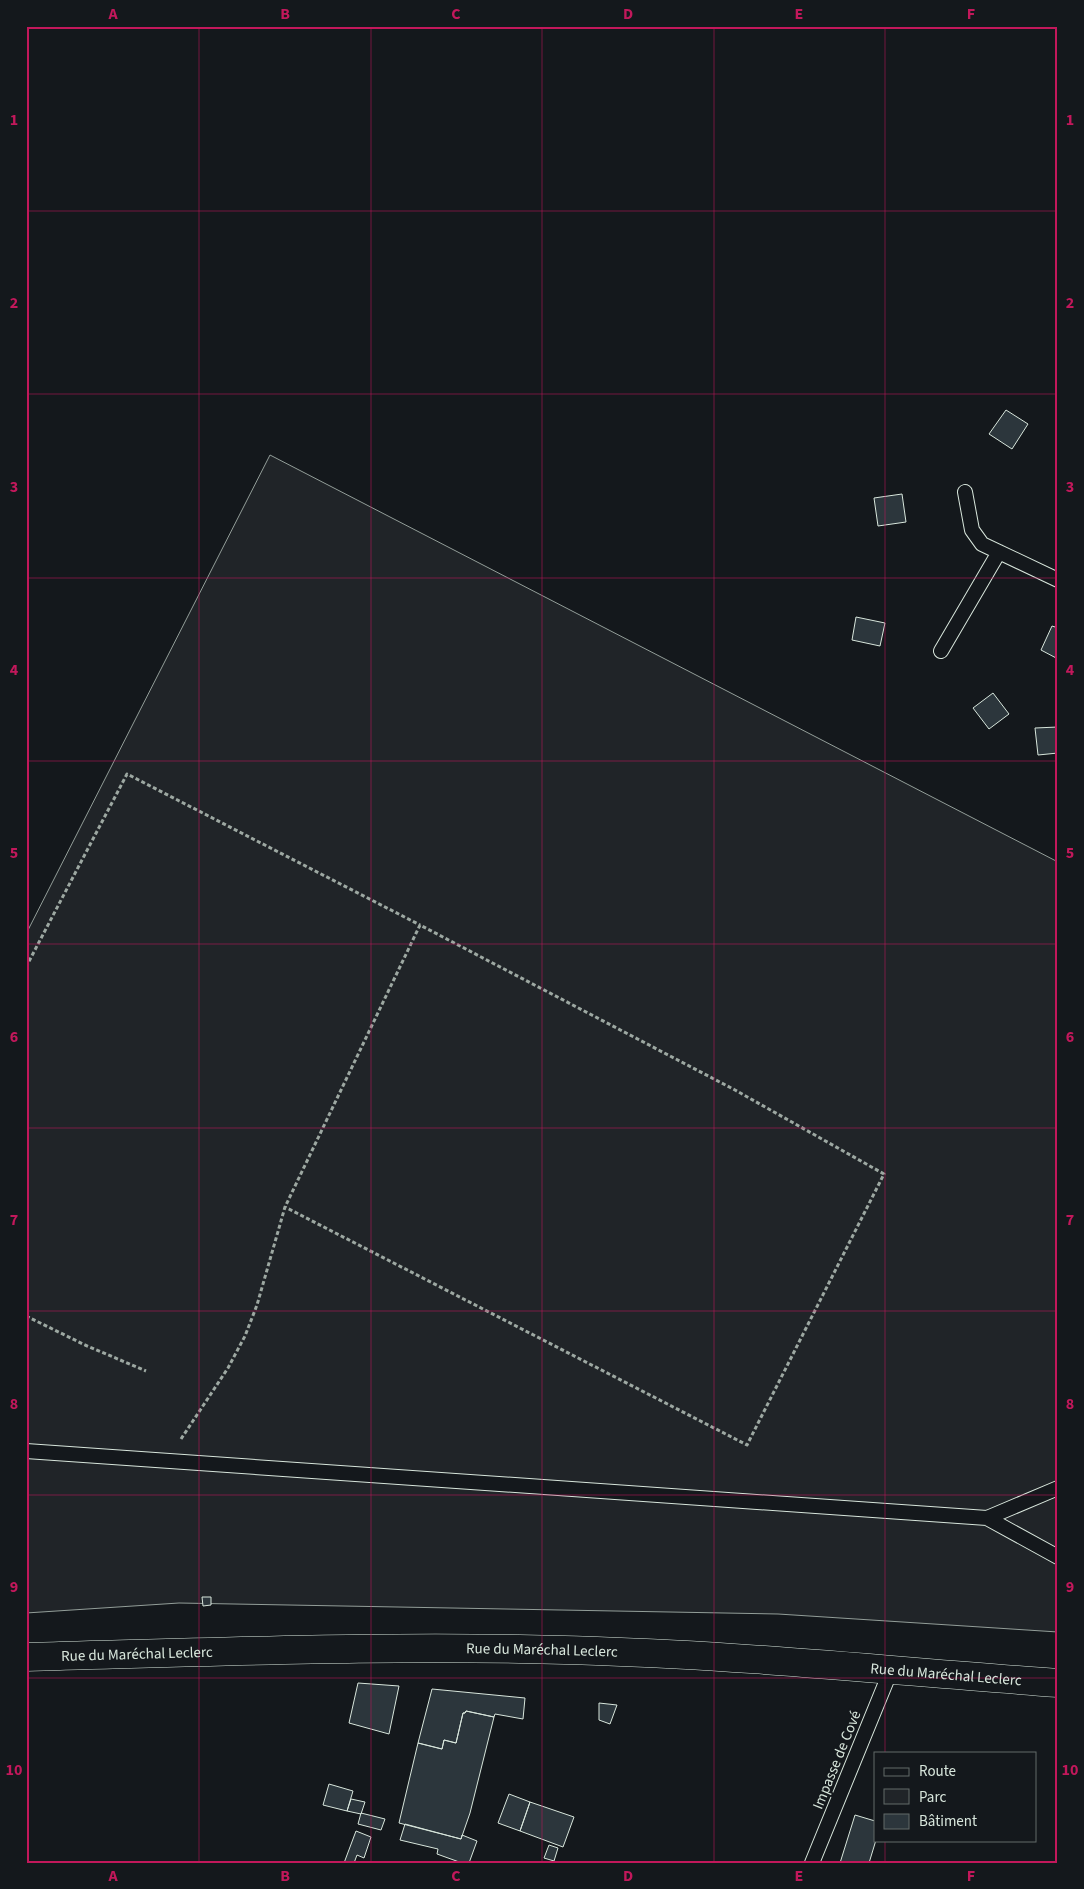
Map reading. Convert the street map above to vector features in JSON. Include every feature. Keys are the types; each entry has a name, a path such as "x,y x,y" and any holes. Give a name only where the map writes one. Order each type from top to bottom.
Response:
{"main road":[{"name":"Rue du Maréchal Leclerc","path":"26,1656 390,1649 596,1651 761,1659 1058,1683"}],"lane":[{"path":"965,492 972,530 982,544 1058,580"},
{"path":"941,651 999,552"},
{"path":"26,1451 987,1518 1058,1556"},
{"path":"987,1518 1058,1488"},
{"name":"Impasse de Cové","path":"812,1863 891,1670"}],"path":[{"path":"26,968 127,774 735,1090 884,1174 747,1445 285,1207"},
{"path":"167,1461 228,1368 245,1336 257,1305 285,1207 420,925"},
{"path":"26,1316 85,1345 146,1371"}],"green space":[{"path":"270,455 1058,862 1058,1632 778,1614 179,1603 26,1613 26,934"}],"building":[{"path":"1006,410 1028,424 1012,449 989,434"},
{"path":"902,494 906,522 878,526 874,498"},
{"path":"856,617 885,623 880,646 852,640"},
{"path":"1052,626 1058,628 1058,659 1041,650"},
{"path":"993,693 1009,714 989,729 973,708"},
{"path":"1058,727 1058,753 1038,755 1035,728"},
{"path":"202,1597 211,1597 211,1605 203,1606"},
{"path":"358,1683 399,1686 389,1734 349,1723"},
{"path":"432,1689 525,1698 523,1719 495,1714 494,1717 466,1711 463,1713 456,1743 444,1740 442,1749 418,1743"},
{"path":"599,1703 617,1705 610,1724 599,1720"},
{"path":"466,1711 494,1717 470,1813 461,1839 399,1823 418,1743 442,1749 444,1740 456,1743 463,1713"},
{"path":"329,1784 353,1791 347,1811 323,1805"},
{"path":"509,1794 530,1802 520,1831 498,1823"},
{"path":"351,1799 365,1802 361,1814 347,1811"},
{"path":"530,1802 574,1817 563,1847 520,1831"},
{"path":"361,1813 385,1819 381,1830 358,1824"},
{"path":"855,1815 874,1821 875,1842 869,1863 840,1863"},
{"path":"405,1824 461,1839 462,1835 477,1841 469,1863 462,1863 437,1854 438,1849 400,1840"},
{"path":"356,1831 371,1837 364,1858 357,1855 354,1863 344,1863"},
{"path":"549,1845 558,1848 554,1861 544,1858"}]}
